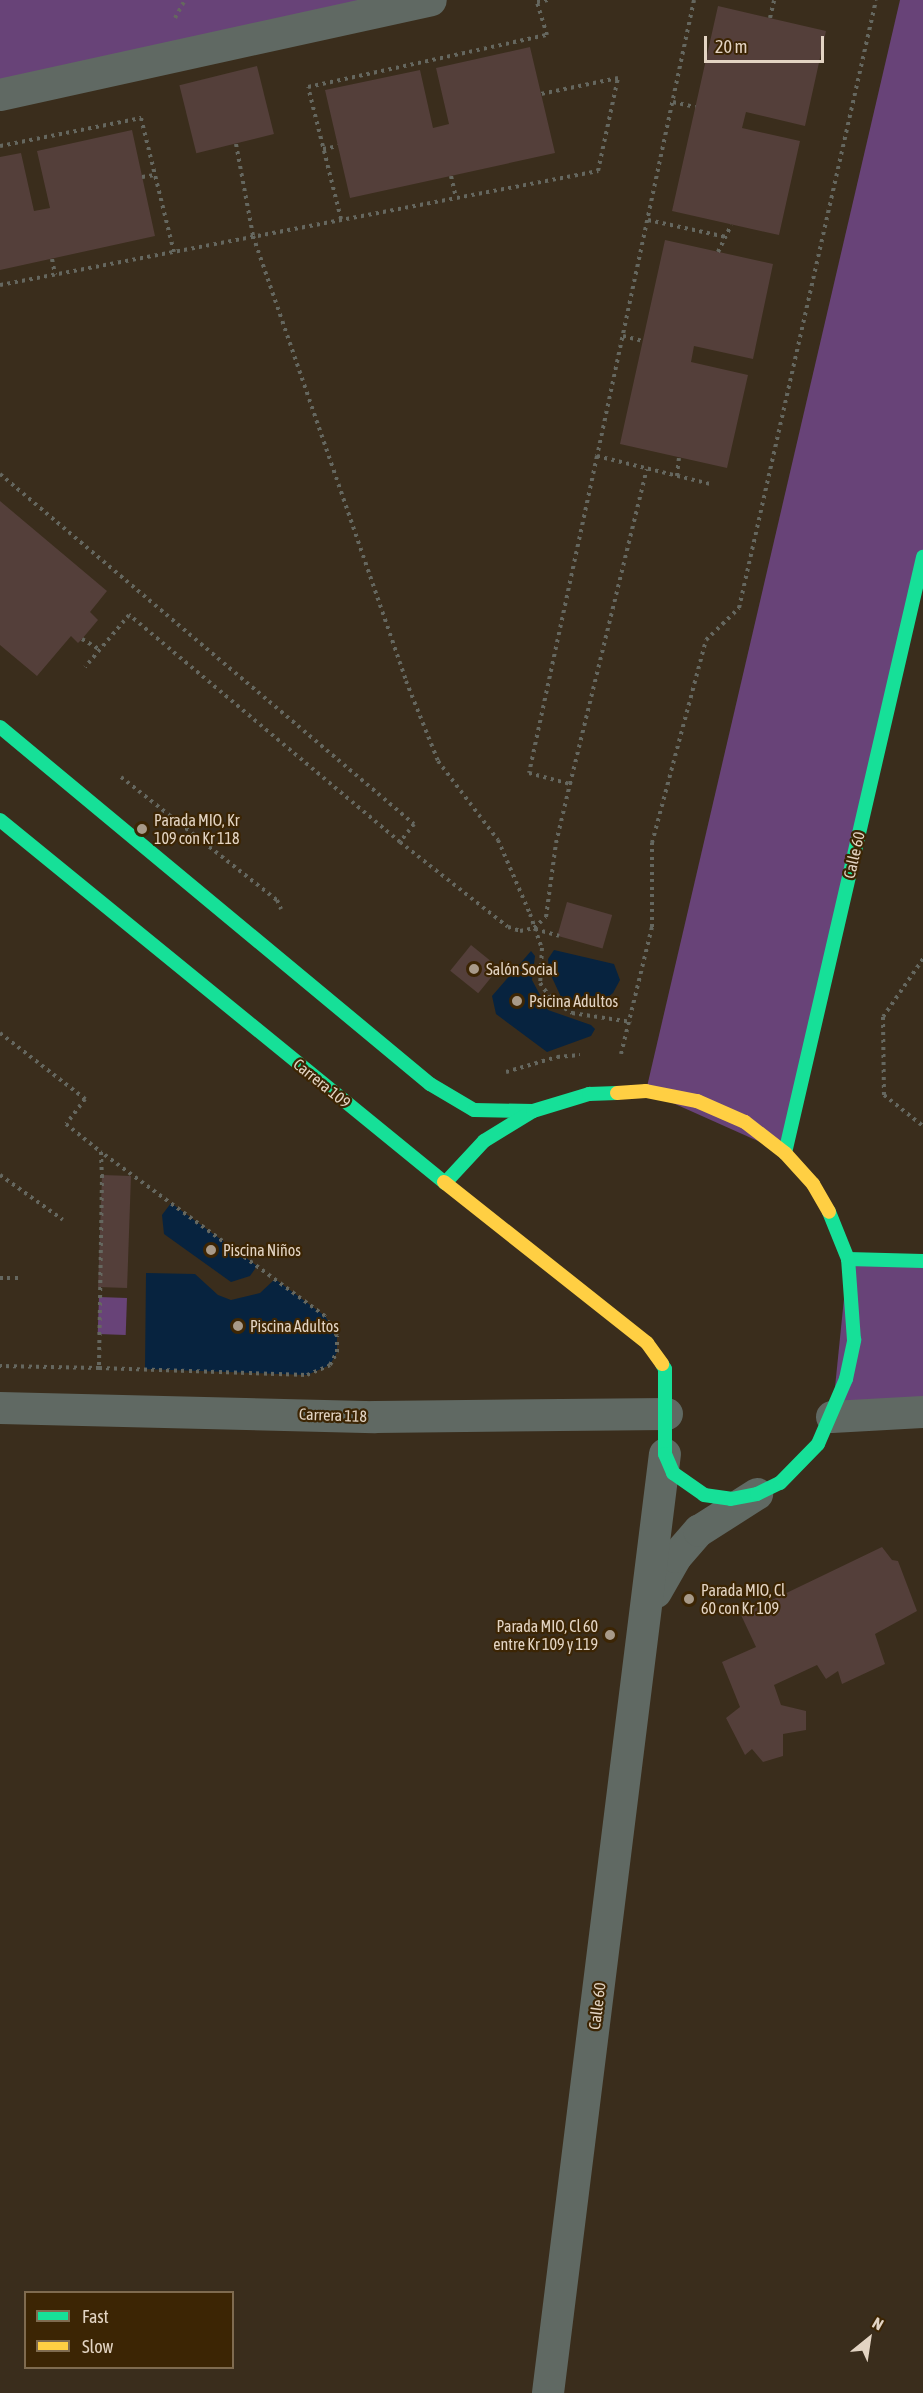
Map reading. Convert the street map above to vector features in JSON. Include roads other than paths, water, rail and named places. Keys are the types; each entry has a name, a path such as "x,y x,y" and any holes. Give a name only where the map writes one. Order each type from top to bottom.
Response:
{"street":[{"path":"0,95 431,0"},
{"name":"Calle 60","path":"785,1153 923,557"},
{"path":"0,727 430,1084 474,1110 533,1111"},
{"name":"Carrera 109","path":"0,820 445,1184 647,1342 665,1369 667,1414 665,1454"},
{"path":"445,1184 484,1141 533,1111 589,1094 646,1090 697,1101 745,1122 785,1153 824,1203 848,1260 854,1340 846,1379 832,1417 818,1444 780,1483 699,1531 676,1557 658,1586 646,1618"},
{"path":"848,1260 923,1261"},
{"name":"Carrera 118","path":"0,1408 375,1417 667,1414"},
{"path":"832,1417 923,1412"},
{"path":"665,1454 673,1473 704,1495 731,1499 758,1494"},
{"path":"646,1618 665,1454"},
{"name":"Calle 60","path":"548,2393 646,1618"}],"water":[{"path":"554,950 614,964 620,980 613,993 602,1002 588,1005 561,997 549,971 548,959"},
{"name":"Psicina Adultos","path":"531,951 535,956 532,980 548,1010 591,1025 595,1029 591,1036 547,1052 496,1014 492,996"},
{"name":"Piscina Niños","path":"171,1203 257,1266 250,1276 231,1282 164,1234 162,1215"},
{"name":"Piscina Adultos","path":"146,1273 195,1274 218,1295 231,1300 260,1293 275,1279 325,1316 337,1336 337,1352 330,1365 307,1375 145,1369"}],"place":[{"name":"Parada MIO, Kr 109 con Kr 118","path":"142,829"},
{"name":"Salón Social","path":"474,969"},
{"name":"Psicina Adultos","path":"517,1001"},
{"name":"Piscina Niños","path":"211,1250"},
{"name":"Piscina Adultos","path":"238,1326"},
{"name":"Parada MIO, Cl 60 con Kr 109","path":"689,1599"},
{"name":"Parada MIO, Cl 60 entre Kr 109 y 119","path":"610,1635"}]}
